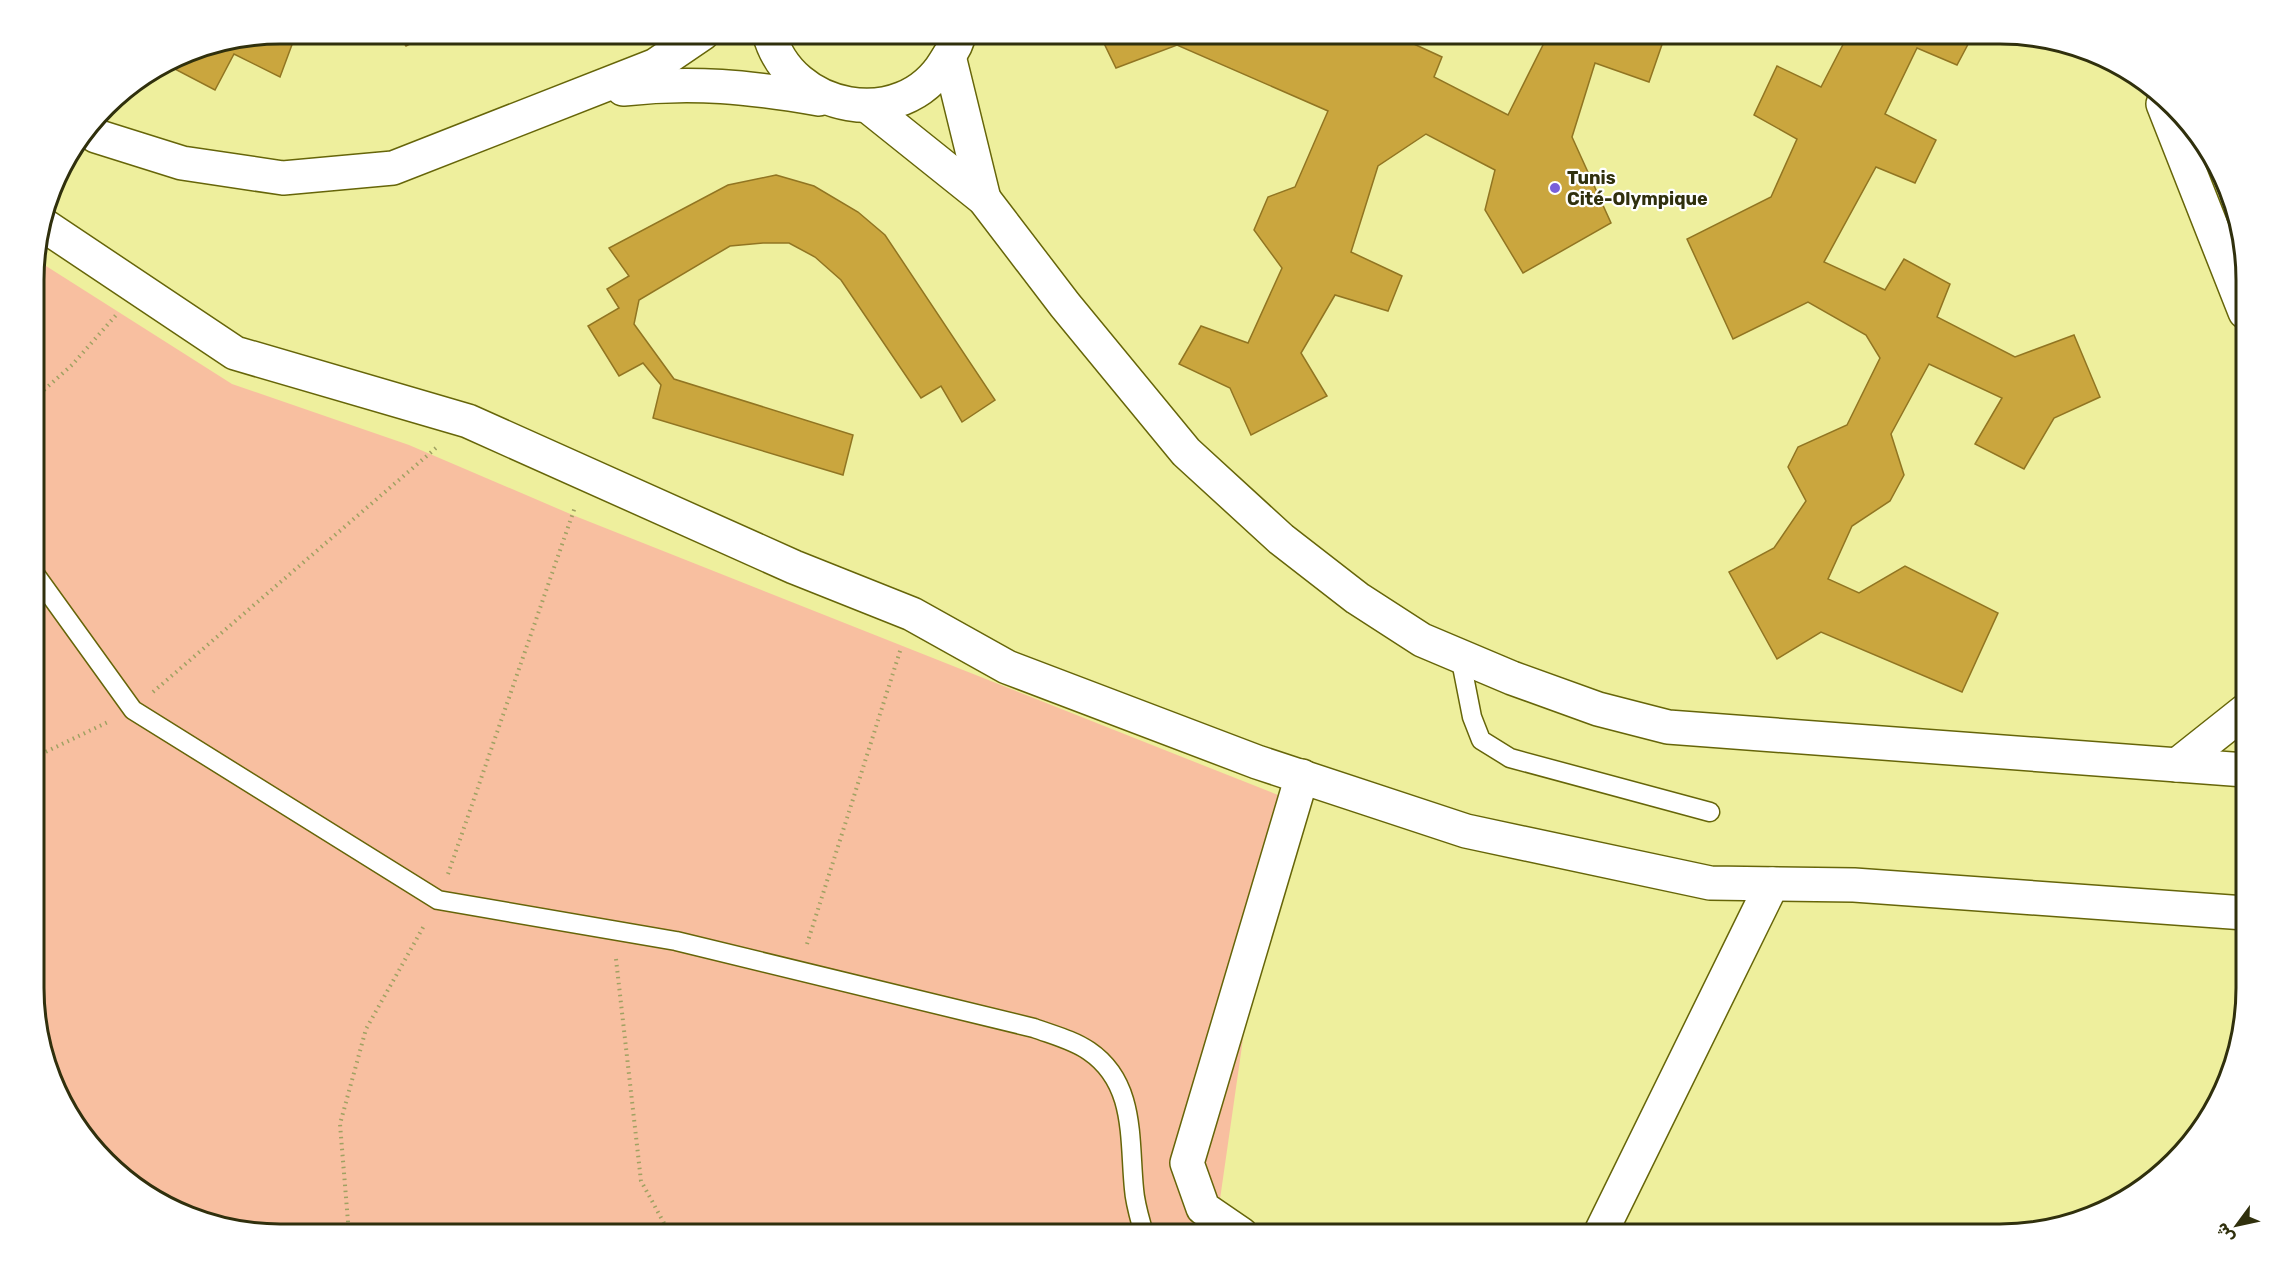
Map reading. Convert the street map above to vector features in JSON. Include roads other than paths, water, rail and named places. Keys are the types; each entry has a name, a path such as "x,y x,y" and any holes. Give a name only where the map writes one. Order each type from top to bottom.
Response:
{"street":[{"path":"93,134 182,163 284,178 393,168 656,65 687,44"},
{"path":"772,44 796,80 830,101"},
{"path":"588,93 666,84 708,84 747,86 869,106 906,97 938,74 954,44"},
{"path":"954,44 984,199"},
{"path":"869,106 984,199 1065,306 1186,452 1281,539 1357,598 1422,640 1460,657 1598,708 1668,727 2236,769"},
{"path":"2167,114 2236,287"},
{"path":"49,229 235,353 468,421 794,567 912,614 1007,667 1302,776 1466,831 1710,883 1854,885 2236,913"},
{"path":"2177,765 2236,719"},
{"path":"1226,1224 1203,1208 1187,1163 1302,776"},
{"path":"1605,1224 1772,884"}],"lane":[{"path":"44,587 132,710 438,900 676,941 1034,1028 1068,1040 1103,1061 1115,1075 1128,1108 1134,1192 1142,1224"},
{"path":"1460,657 1472,717 1481,740 1510,758 1710,812"}],"place":[{"name":"Tunis Cité-Olympique","path":"1555,188"}]}
